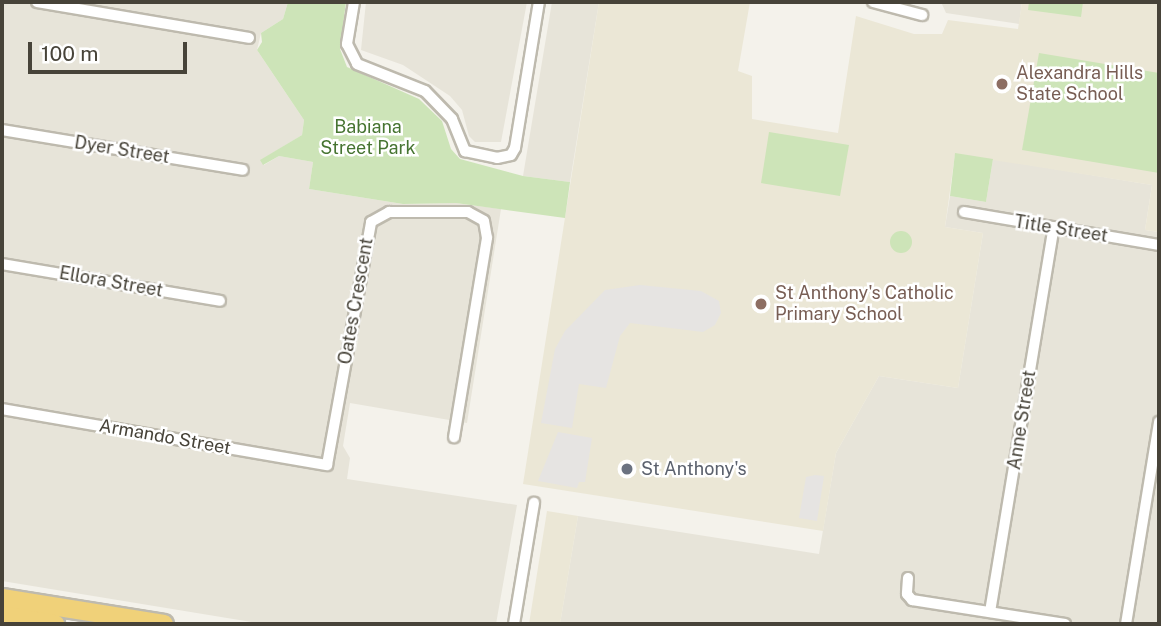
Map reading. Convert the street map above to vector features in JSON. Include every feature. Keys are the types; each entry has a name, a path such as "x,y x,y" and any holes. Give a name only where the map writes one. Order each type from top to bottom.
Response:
{"highway":[{"path":"2,597 163,624"},
{"path":"2,615 55,624"}],"street":[{"path":"37,2 249,38"},
{"path":"354,2 347,44 356,64 425,91 452,119 465,151 497,158 511,155 515,148 539,2"},
{"path":"873,2 922,15"},
{"name":"Dyer Street","path":"2,130 243,170"},
{"name":"Oates Crescent","path":"327,465 369,229 376,218 389,212 468,212 478,215 487,229 454,437"},
{"name":"Title Street","path":"964,212 1159,245"},
{"name":"Anne Street","path":"990,612 1054,227"},
{"name":"Ellora Street","path":"2,264 220,301"},
{"name":"Armando Street","path":"2,409 327,465"},
{"path":"1126,624 1159,422"},
{"path":"512,624 534,503"},
{"path":"908,578 907,594 912,600 1065,624"}],"shaded area":[{"path":"2,2 288,2 283,19 261,33 257,50 304,120 302,135 261,160 264,165 279,156 313,162 309,189 403,204 456,203 501,209 467,423 350,403 343,446 350,458 347,479 517,505 496,624 263,624 2,581"},
{"path":"366,2 527,2 501,142 475,142 469,136 462,110 450,96 403,65 361,50"},
{"path":"552,2 599,2 570,182 523,176"},
{"name":"St Anthony's Catholic Primary School","path":"599,2 750,2 738,71 752,76 752,119 838,133 856,16 914,34 942,34 948,20 1018,29 1022,2 1159,2 1159,232 1145,230 1152,185 955,154 945,227 983,233 958,388 879,376 836,453 823,531 523,484"},
{"path":"941,2 1022,2 1019,24 946,13"},
{"path":"993,159 1152,185 1145,230 1159,232 1159,624 560,624 578,516 819,554 836,453 879,376 958,388 983,233 945,227 950,196 986,202"},
{"path":"640,285 701,291 719,301 721,313 715,325 703,332 630,323 620,336 606,388 579,384 572,428 541,423 555,349 565,331 605,290"},
{"path":"558,432 592,438 585,482 579,482 577,488 538,481"},
{"path":"824,476 817,521 799,518 806,477"},
{"path":"547,511 578,516 560,624 529,624"}],"green space":[{"name":"Babiana Street Park","path":"288,2 346,2 340,49 347,67 419,99 442,121 451,149 460,159 523,176 570,182 565,218 456,203 403,204 309,189 313,162 279,156 263,165 260,160 302,135 304,120 257,50 262,42 261,33 283,19"},
{"path":"1029,2 1083,2 1081,17 1028,10"},
{"path":"1039,53 1159,73 1159,173 1022,150"},
{"path":"769,132 849,145 840,196 761,183"},
{"path":"955,153 993,159 986,202 950,196"},
{"path":"901,231 909,234 912,242 909,250 901,253 893,250 890,242 893,234"}],"place":[{"name":"Alexandra Hills State School","path":"1002,84"},
{"name":"St Anthony's Catholic Primary School","path":"761,304"},
{"name":"St Anthony's","path":"627,469"}]}
